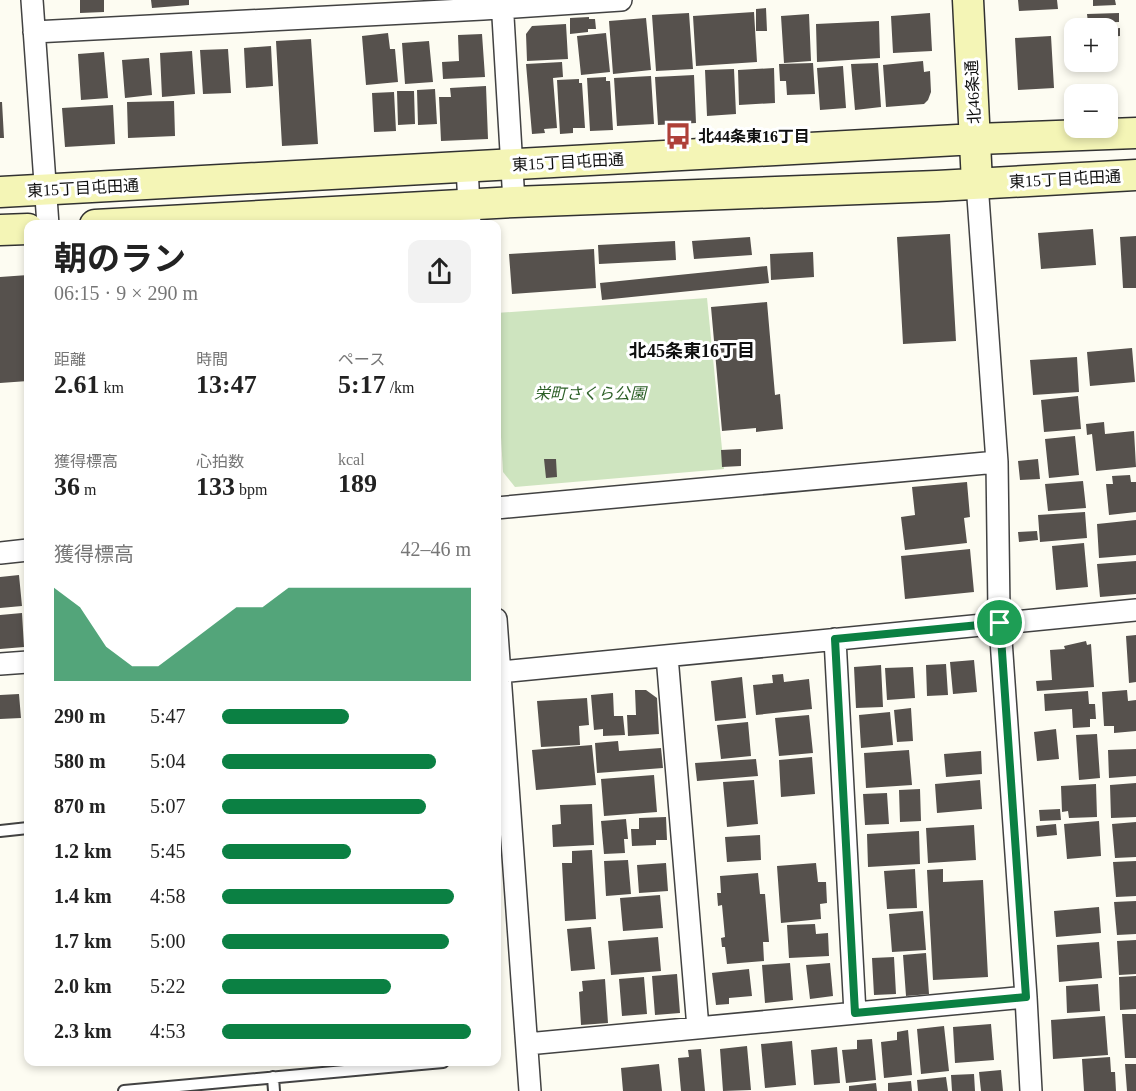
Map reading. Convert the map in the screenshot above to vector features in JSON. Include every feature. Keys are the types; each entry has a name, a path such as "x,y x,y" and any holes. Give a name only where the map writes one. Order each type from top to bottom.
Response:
{"street":[{"path":"32,0 48,220"},
{"path":"34,32 503,4 621,0"},
{"name":"北46条通","path":"968,0 977,183"},
{"path":"503,4 514,202"},
{"name":"東15丁目屯田通","path":"0,192 976,139 1136,133"},
{"path":"467,167 470,215"},
{"name":"東15丁目屯田通","path":"282,220 470,215 514,202 1136,175"},
{"path":"977,183 997,462 1000,623 1031,1091"},
{"path":"0,230 24,229"},
{"path":"501,508 997,462"},
{"path":"0,553 24,550"},
{"path":"530,1091 501,672 1136,610"},
{"path":"835,639 855,1013"},
{"path":"666,656 698,1028"},
{"path":"0,664 24,662"},
{"path":"527,1044 1026,997"}],"lane":[{"path":"0,831 24,828"},
{"path":"124,1091 398,1066"},
{"path":"273,1077 274,1091"}],"green space":[{"name":"栄町さくら公園","path":"707,298 724,469 515,487 503,472 501,313"}],"building":[{"path":"80,0 104,0 104,12 80,13"},
{"path":"151,0 189,0 189,5 152,8"},
{"path":"1018,0 1057,0 1058,9 1019,11"},
{"path":"1093,0 1115,0 1116,5 1093,6"},
{"path":"766,8 767,31 756,31 756,9"},
{"path":"754,12 757,62 696,66 693,16"},
{"path":"689,13 693,69 656,71 652,15"},
{"path":"930,13 932,51 893,53 891,16"},
{"path":"1119,13 1119,22 1118,18 1087,18 1087,14"},
{"path":"809,14 811,61 784,63 781,16"},
{"path":"589,17 589,19 595,19 596,29 570,34 570,18"},
{"path":"646,18 651,70 613,74 609,21"},
{"path":"879,21 880,58 817,62 816,24"},
{"path":"566,24 568,59 527,61 526,34 532,26"},
{"path":"388,33 390,49 395,49 398,82 366,85 362,36"},
{"path":"606,33 610,72 581,75 577,36"},
{"path":"482,34 485,77 443,79 442,62 459,61 458,35"},
{"path":"1051,36 1054,88 1018,90 1015,38"},
{"path":"311,39 318,144 282,146 276,41"},
{"path":"429,41 433,82 405,84 402,43"},
{"path":"271,46 273,86 246,88 244,48"},
{"path":"228,49 231,93 203,94 200,50"},
{"path":"192,51 195,94 162,97 160,53"},
{"path":"104,52 108,98 81,100 78,54"},
{"path":"149,58 152,95 125,98 122,60"},
{"path":"923,61 924,72 930,71 931,92 928,100 924,104 886,107 883,65"},
{"path":"562,62 563,77 553,78 557,128 544,129 545,133 532,134 526,64"},
{"path":"813,63 815,94 787,95 786,81 780,81 779,64"},
{"path":"878,63 881,107 855,110 851,64"},
{"path":"843,66 846,108 820,110 817,68"},
{"path":"774,68 775,103 739,105 738,70"},
{"path":"734,69 736,114 707,116 705,70"},
{"path":"694,75 696,123 658,125 655,77"},
{"path":"651,76 654,124 617,126 614,78"},
{"path":"606,77 606,81 610,81 613,130 590,131 587,78"},
{"path":"579,79 579,83 582,83 585,128 573,128 573,133 560,134 557,80"},
{"path":"486,86 488,139 441,141 439,97 451,97 450,88"},
{"path":"435,89 437,124 418,125 417,90"},
{"path":"397,91 414,91 415,124 398,125"},
{"path":"394,92 396,131 374,132 372,93"},
{"path":"174,101 175,136 128,138 127,102"},
{"path":"0,102 2,102 4,138 0,138"},
{"path":"113,105 115,144 65,147 62,108"},
{"path":"1093,229 1096,265 1041,269 1038,233"},
{"path":"950,234 956,341 903,344 897,237"},
{"path":"1136,236 1136,288 1123,288 1120,237"},
{"path":"750,237 752,255 694,259 692,241"},
{"path":"675,241 676,260 599,264 598,245"},
{"path":"594,249 596,288 512,294 509,254"},
{"path":"813,252 814,277 771,280 770,254"},
{"path":"767,266 769,283 602,300 600,283"},
{"path":"24,275 24,381 0,383 0,277"},
{"path":"767,302 775,395 780,394 783,429 756,432 756,428 722,431 711,307"},
{"path":"1132,348 1135,382 1090,386 1087,352"},
{"path":"1077,357 1079,392 1033,395 1030,360"},
{"path":"1078,396 1081,429 1044,432 1041,400"},
{"path":"1104,422 1105,434 1134,431 1136,467 1096,471 1092,434 1087,435 1086,424"},
{"path":"1075,436 1079,475 1049,478 1045,439"},
{"path":"741,449 741,466 722,467 721,450"},
{"path":"544,459 556,459 557,477 546,478"},
{"path":"1038,459 1040,479 1020,480 1018,461"},
{"path":"1130,475 1131,482 1136,482 1136,512 1109,515 1106,484 1113,484 1112,476"},
{"path":"1083,481 1086,508 1048,511 1045,484"},
{"path":"967,482 970,517 964,518 967,543 905,550 901,517 915,515 912,487"},
{"path":"1085,512 1087,538 1040,542 1038,515"},
{"path":"1136,520 1136,555 1099,558 1097,524"},
{"path":"1037,531 1038,540 1019,542 1018,532"},
{"path":"1084,543 1088,587 1056,590 1052,546"},
{"path":"970,549 974,592 905,599 901,556"},
{"path":"1136,561 1136,594 1100,597 1097,564"},
{"path":"19,575 22,606 0,608 0,577"},
{"path":"22,613 24,647 0,649 0,615"},
{"path":"1136,635 1136,682 1129,683 1126,636"},
{"path":"1086,641 1087,645 1091,644 1094,687 1037,691 1036,681 1052,680 1050,650 1065,649 1064,646"},
{"path":"974,660 977,692 953,694 950,662"},
{"path":"946,664 948,695 927,696 926,665"},
{"path":"881,665 883,707 856,708 854,667"},
{"path":"913,667 915,698 887,700 885,668"},
{"path":"783,674 784,682 809,679 812,709 756,715 753,685 773,683 772,675"},
{"path":"742,677 746,718 715,721 711,681"},
{"path":"635,690 646,690 657,698 659,734 628,736 627,715 636,715"},
{"path":"1127,690 1128,701 1136,700 1136,731 1114,733 1114,726 1104,726 1102,692"},
{"path":"1088,691 1089,704 1095,704 1096,719 1090,719 1090,727 1073,728 1072,709 1045,711 1044,694"},
{"path":"613,693 614,716 623,716 625,735 603,736 603,729 594,730 591,695"},
{"path":"19,694 21,718 0,719 0,695"},
{"path":"587,698 589,725 579,726 580,745 541,747 537,701"},
{"path":"911,708 913,741 897,742 894,710"},
{"path":"890,712 893,745 861,748 859,715"},
{"path":"809,715 813,753 779,756 775,718"},
{"path":"748,722 751,756 721,759 717,725"},
{"path":"1056,729 1059,759 1037,761 1034,732"},
{"path":"1097,734 1100,778 1079,780 1076,735"},
{"path":"618,741 619,751 661,748 663,768 597,773 595,743"},
{"path":"592,745 596,785 536,790 532,750"},
{"path":"1136,749 1136,776 1109,778 1108,750"},
{"path":"909,750 912,785 866,788 864,753"},
{"path":"981,751 982,774 946,777 944,754"},
{"path":"812,757 815,794 781,797 779,760"},
{"path":"756,759 758,776 697,781 695,763"},
{"path":"654,775 657,812 604,816 601,779"},
{"path":"754,780 758,824 727,827 723,782"},
{"path":"980,780 982,809 937,813 935,784"},
{"path":"1136,783 1136,817 1111,818 1110,785"},
{"path":"1096,784 1097,817 1069,818 1068,811 1062,812 1061,786"},
{"path":"920,789 921,821 900,822 899,790"},
{"path":"887,793 889,824 865,825 863,794"},
{"path":"592,804 594,845 553,847 552,825 561,824 560,805"},
{"path":"1060,809 1061,820 1040,821 1039,810"},
{"path":"666,817 667,840 656,840 656,845 632,846 631,829 639,829 639,818"},
{"path":"626,819 628,839 624,839 625,853 604,854 601,821"},
{"path":"1099,821 1101,856 1067,859 1064,824"},
{"path":"1136,822 1136,857 1115,858 1112,824"},
{"path":"1056,824 1057,835 1037,837 1036,826"},
{"path":"974,825 976,860 928,863 926,828"},
{"path":"919,831 920,864 868,867 867,834"},
{"path":"760,835 761,860 727,862 725,837"},
{"path":"592,850 596,919 565,921 562,863 572,863 572,851"},
{"path":"628,860 631,894 606,896 604,861"},
{"path":"1136,861 1136,896 1116,897 1113,862"},
{"path":"666,863 668,891 639,893 637,865"},
{"path":"816,863 818,882 826,882 827,903 820,904 821,919 781,923 777,866"},
{"path":"915,869 917,908 887,909 884,871"},
{"path":"943,869 943,882 983,880 988,977 933,980 927,870"},
{"path":"758,873 760,894 765,894 769,942 763,942 764,961 727,964 725,947 722,947 721,938 725,937 722,905 718,906 717,893 721,893 720,876"},
{"path":"660,895 663,928 623,931 620,898"},
{"path":"1136,901 1136,934 1117,935 1114,902"},
{"path":"1099,907 1101,933 1056,937 1054,911"},
{"path":"923,911 926,950 892,952 889,914"},
{"path":"815,924 816,934 828,933 829,956 789,958 787,925"},
{"path":"591,927 595,969 571,971 567,929"},
{"path":"658,937 661,971 611,975 608,941"},
{"path":"1136,940 1136,974 1119,975 1117,941"},
{"path":"1099,942 1102,978 1059,982 1057,945"},
{"path":"926,953 929,994 906,996 903,955"},
{"path":"894,957 896,994 874,995 872,958"},
{"path":"790,963 793,1000 765,1003 762,965"},
{"path":"830,963 833,996 810,999 806,965"},
{"path":"749,969 752,996 729,998 729,1004 716,1005 712,973"},
{"path":"677,974 680,1013 655,1015 652,976"},
{"path":"1136,976 1136,1009 1120,1010 1119,977"},
{"path":"644,977 647,1014 622,1016 619,979"},
{"path":"605,979 608,1023 581,1025 579,992 583,991 582,981"},
{"path":"1098,984 1100,1011 1067,1013 1066,986"},
{"path":"1122,1014 1136,1014 1136,1058 1125,1058"},
{"path":"1105,1016 1108,1055 1053,1059 1051,1020"},
{"path":"991,1024 994,1060 955,1063 953,1027"},
{"path":"944,1026 949,1071 921,1074 917,1029"},
{"path":"908,1030 912,1075 884,1078 881,1042 897,1040 897,1032"},
{"path":"872,1039 876,1080 846,1083 842,1050 857,1049 857,1040"},
{"path":"792,1041 796,1085 765,1088 761,1044"},
{"path":"747,1046 751,1090 723,1091 720,1049"},
{"path":"837,1047 840,1083 814,1085 811,1050"},
{"path":"701,1049 705,1091 681,1091 678,1058 689,1057 688,1050"},
{"path":"1110,1057 1111,1072 1115,1072 1116,1091 1084,1091 1082,1059"},
{"path":"659,1064 662,1091 623,1091 621,1068"},
{"path":"1125,1064 1136,1064 1136,1091 1127,1091"},
{"path":"1001,1070 1003,1091 981,1091 979,1072"},
{"path":"974,1074 975,1091 952,1091 951,1075"},
{"path":"946,1077 948,1091 918,1091 917,1080"},
{"path":"911,1081 912,1091 888,1091 888,1083"},
{"path":"876,1083 877,1091 849,1091 849,1086"}],"place":[{"name":"北44条東16丁目","path":"678,136"}],"district":[{"name":"北45条東16丁目","path":"692,351"}],"route":[{"path":"1000,623 1026,997 855,1013 835,639 1000,623"}]}
